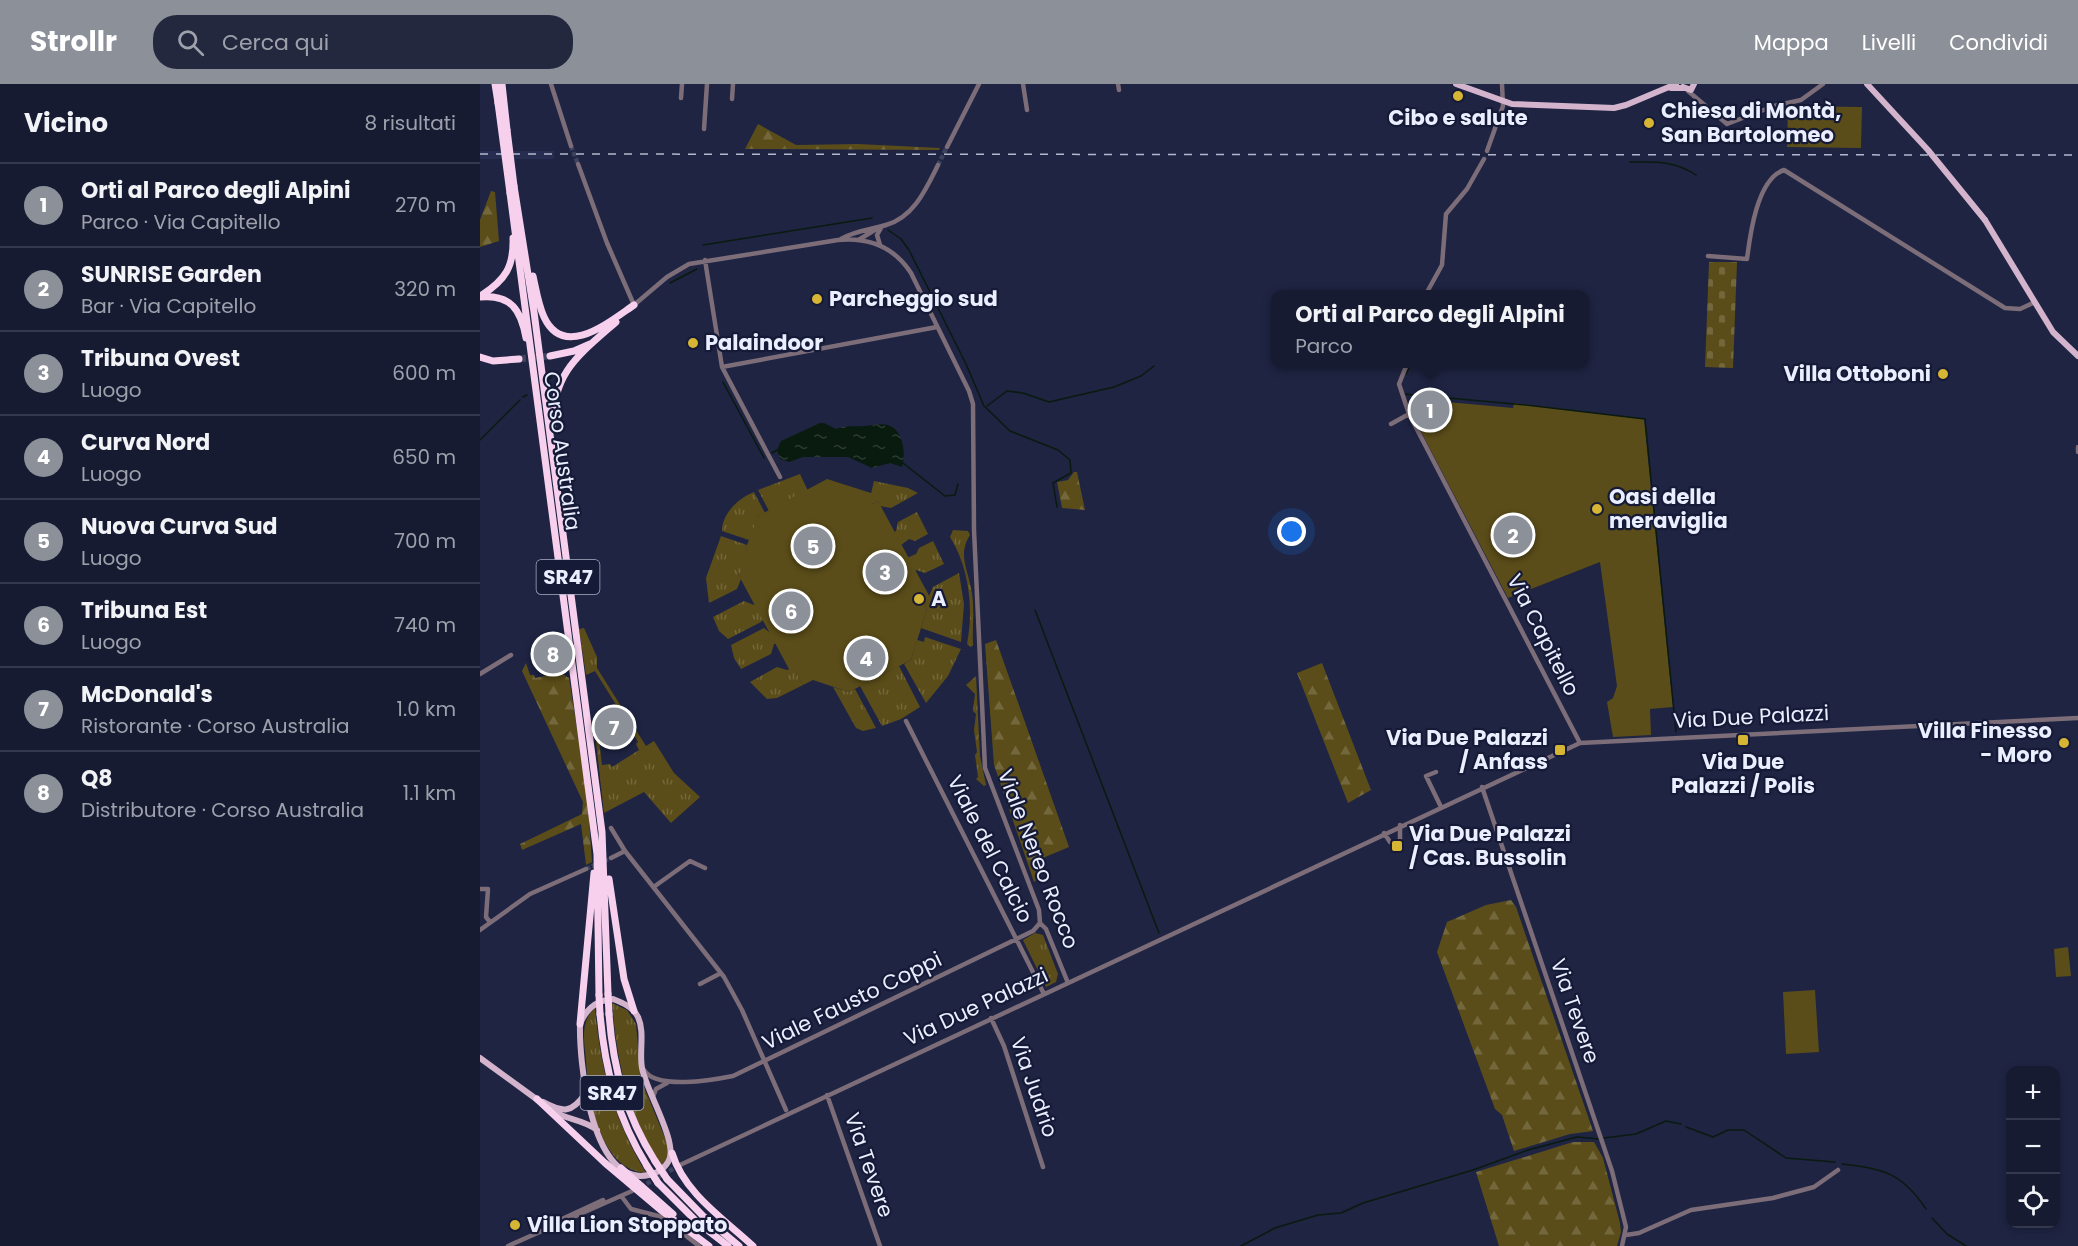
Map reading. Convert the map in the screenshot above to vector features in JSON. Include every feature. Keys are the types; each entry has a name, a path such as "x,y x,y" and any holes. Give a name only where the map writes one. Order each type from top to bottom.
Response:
{"highway":[{"name":"Corso Australia","path":"495,84 595,831 598,867 599,994 603,1054 612,1092 623,1122 646,1166 658,1183 697,1222 728,1246"},
{"name":"Corso Australia","path":"504,84 514,186 534,312 607,857 609,1014 615,1065 624,1099 655,1161 667,1179 692,1206 739,1246"},
{"path":"510,193 513,247 511,266 503,279 480,297 506,299 518,309 524,325 539,411"},
{"path":"521,233 542,311 554,332 565,337 581,337 634,305"},
{"path":"552,455 553,405 556,388 567,371 594,341 634,305"},
{"path":"550,356 574,351 594,341"},
{"path":"480,357 493,361 519,359"},
{"name":"SR47","path":"580,1024 594,879 595,831"},
{"name":"SR47","path":"607,857 624,979 634,1011"},
{"path":"537,1099 605,1163 662,1211 691,1231"},
{"path":"672,1153 688,1185 753,1246"},
{"path":"621,1168 709,1246"}],"main road":[{"path":"1456,84 1503,102 1614,108 1676,84"},
{"path":"1868,84 1935,158 1985,220 2053,332 2076,354"},
{"path":"1662,89 1690,86"},
{"path":"580,1024 588,1010 603,1000 624,1003 634,1011"},
{"name":"SR47","path":"634,1011 640,1024 642,1066 652,1101 669,1136 672,1153"},
{"name":"SR47","path":"580,1024 585,1094 598,1131 621,1168"},
{"path":"480,1058 558,1115 580,1120 598,1131"},
{"path":"537,1099 561,1111 567,1111 572,1109 585,1094"},
{"path":"621,1168 637,1176 646,1175 665,1166 672,1153"}],"street":[{"path":"551,84 571,146"},
{"path":"681,98 682,84"},
{"path":"704,129 707,84"},
{"path":"732,99 733,84"},
{"path":"947,147 979,84"},
{"path":"1023,84 1026,110"},
{"path":"1118,84 1119,90"},
{"path":"1488,151 1499,122 1503,102 1502,84"},
{"path":"1690,86 1698,99 1727,124 1774,106 1801,100 1823,84"},
{"path":"1428,290 1442,265 1446,213 1467,189 1484,159"},
{"path":"578,165 607,243 634,305"},
{"path":"864,229 860,233 860,239 898,219 915,205 938,165"},
{"path":"1708,256 1747,259 1753,221 1764,191 1782,170 2005,308 2020,309 2036,302"},
{"path":"838,240 864,229 883,226"},
{"path":"880,244 877,235 883,226"},
{"name":"Viale Nereo Rocco","path":"634,305 678,270 705,260 838,240 860,239 880,244 905,264 973,404 974,530 985,768 1039,910 1040,923 1046,929 1068,983"},
{"path":"705,260 722,367 780,477"},
{"path":"722,367 937,327"},
{"path":"2076,354 2078,345"},
{"name":"Via Capitello","path":"1405,368 1399,384 1409,414 1580,743"},
{"path":"1391,424 1409,414"},
{"path":"480,674 511,655"},
{"name":"Via Due Palazzi","path":"680,1165 1580,743 2078,717"},
{"name":"Viale del Calcio","path":"906,720 1044,994"},
{"path":"1436,772 1426,777 1440,807"},
{"name":"Via Tevere","path":"1482,787 1612,1171 1626,1235"},
{"name":"Via Due Palazzi","path":"1384,833 1390,842 1397,843 1400,839 1401,825"},
{"path":"610,828 625,851 655,886 721,973 766,1061 786,1110"},
{"path":"607,857 625,851"},
{"path":"655,886 690,861 705,868"},
{"path":"480,930 530,894 586,869"},
{"path":"480,889 488,890 486,917 490,922"},
{"name":"Viale Fausto Coppi","path":"669,1082 722,1078 766,1061 1033,931 1040,923"},
{"path":"700,984 721,973"},
{"name":"Via Judrio","path":"991,1018 1004,1046 1043,1167"},
{"path":"642,1066 650,1077 669,1082"},
{"path":"652,1101 656,1089 669,1082"},
{"name":"Via Tevere","path":"827,1095 880,1246"},
{"path":"1622,1246 1626,1235 1639,1233 1691,1210 1773,1198 1814,1187 1839,1170"},
{"path":"508,1246 632,1191"},
{"path":"622,1197 631,1209 662,1217 699,1246"},
{"path":"561,1223 562,1219 603,1200"}],"shaded area":[{"path":"480,151 554,151 554,159 480,159"}],"green space":[{"path":"1788,106 1862,107 1861,148 1787,147"},
{"path":"758,124 796,145 858,144 940,148 939,150 745,149"},
{"path":"491,191 495,192 499,241 480,247 480,220"},
{"path":"1709,262 1737,262 1733,368 1705,367"},
{"path":"1410,400 1447,402 1445,418 1436,427 1425,427"},
{"path":"1447,402 1513,408 1514,403 1644,419 1673,707 1650,709 1651,735 1613,737 1607,702 1613,698 1617,686 1600,562 1508,598 1417,424 1422,422 1425,427 1445,418"},
{"path":"1074,472 1077,472 1085,510 1062,508 1057,482 1068,480"},
{"path":"800,474 808,491 769,511 758,490"},
{"path":"827,479 871,493 872,504 878,501 932,601 925,605 927,609 911,660 849,692 813,680 803,685 794,669 790,671 738,574 743,571 747,545 758,516"},
{"path":"874,481 908,488 918,493 891,508 880,506 878,501 872,504 870,498"},
{"path":"754,492 765,513 758,516 749,540 722,531 725,518 732,507"},
{"path":"917,512 928,534 915,541 909,539 896,549 889,535 896,531 898,522"},
{"path":"953,530 968,531 970,535 966,542 964,555 973,602 973,645 971,647 967,644 970,603 966,575 950,537"},
{"path":"721,536 747,545 744,571 738,574 741,579 737,589 709,603 706,578"},
{"path":"933,541 944,564 925,573 916,570 909,574 902,560 916,554 919,548"},
{"path":"959,573 964,604 961,642 921,628 927,609 925,605 931,601 929,596 933,587"},
{"path":"744,601 754,605 760,602 767,616 761,622 728,639 719,631 713,617"},
{"path":"584,628 597,657 597,668 646,746 654,741 674,773 700,797 671,823 644,792 604,813 594,724 600,722 601,729 598,730 602,765 610,764 612,767 639,750 636,744 638,742 631,730 627,731 623,716 595,671 586,675 579,629"},
{"path":"764,628 780,641 774,644 771,654 741,669 734,658 731,645"},
{"path":"925,637 961,649 948,676 926,703 904,664 911,660 917,640 924,642"},
{"path":"996,640 1069,847 1038,860 1042,875 1034,882 994,765 985,644"},
{"path":"526,663 530,675 534,675 535,678 561,673 569,678 587,792 592,862 586,865 581,824 522,850 520,844 582,814 583,802 522,671"},
{"path":"1322,663 1371,790 1348,803 1297,673"},
{"path":"899,666 920,707 901,719 882,726 860,686"},
{"path":"777,667 787,670 794,668 803,685 777,698 767,699 750,682"},
{"path":"976,676 980,756 986,785 984,786 976,779 978,777 975,755 977,752 974,730 976,714 973,711 975,694 966,685"},
{"path":"833,687 849,692 855,689 876,728 863,731 856,728"},
{"path":"1511,900 1516,907 1593,1131 1570,1134 1514,1151 1502,1115 1495,1109 1437,952 1447,922 1486,905"},
{"path":"1035,933 1043,935 1058,974 1056,982 1046,987 1023,940"},
{"path":"2068,947 2071,976 2056,977 2054,949"},
{"path":"1815,990 1819,1052 1786,1054 1783,992"},
{"path":"612,1003 627,1010 636,1024 641,1080 668,1145 667,1158 661,1166 632,1108 617,1046"},
{"path":"595,1008 601,1053 610,1094 625,1133 646,1173 630,1169 617,1159 599,1129 593,1111 584,1038 587,1019"},
{"path":"1573,1142 1594,1142 1603,1158 1620,1223 1621,1232 1617,1246 1499,1246 1476,1172"}],"water":[{"path":"820,423 836,429 888,425 901,437 904,456 902,467 890,463 872,468 848,457 803,457 789,462 780,459 777,450 781,441"}],"waterway":[{"path":"1630,162 1672,164 1696,175"},
{"path":"703,245 872,218"},
{"path":"888,230 901,239 909,250 966,364 984,406 1010,431 1058,450 1070,460 1071,473 1053,483 1057,507"},
{"path":"670,283 697,269"},
{"path":"987,406 1007,391 1023,393 1049,402 1114,387 1141,376 1154,366"},
{"path":"1406,374 1409,368"},
{"path":"547,380 552,377"},
{"path":"723,382 764,458"},
{"path":"1404,394 1645,419 1676,732"},
{"path":"523,397 527,395"},
{"path":"480,440 520,400"},
{"path":"1408,403 1415,419"},
{"path":"772,453 777,450"},
{"path":"903,463 945,496 955,495 958,484"},
{"path":"1035,610 1159,933"},
{"path":"1604,1138 1636,1134 1666,1121 1681,1124"},
{"path":"1686,1127 1713,1137 1728,1130 1744,1130 1786,1158 1835,1162"},
{"path":"1241,1246 1275,1228 1318,1215 1341,1213 1363,1203 1473,1170 1528,1150 1577,1137 1599,1139"},
{"path":"1842,1164 1869,1168 1891,1175 1909,1187 1926,1209"},
{"path":"1932,1218 1947,1234 1966,1246"}],"tunnel":[{"path":"571,146 578,164"},
{"path":"938,165 947,147"},
{"path":"519,359 550,356"},
{"path":"586,869 611,858"},
{"path":"641,1187 678,1166"}],"railway":[{"path":"480,154 2078,155"}],"place":[{"name":"Cibo e salute","path":"1458,96"},
{"name":"Chiesa di Montà, San Bartolomeo","path":"1649,123"},
{"name":"Parcheggio sud","path":"817,299"},
{"name":"Palaindoor","path":"693,343"},
{"name":"Villa Ottoboni","path":"1943,374"},
{"name":"Orti al Parco degli Alpini","path":"1430,410"},
{"name":"Oasi della meraviglia","path":"1597,509"},
{"name":"SUNRISE Garden","path":"1513,535"},
{"name":"Nuova Curva Sud","path":"813,546"},
{"name":"Tribuna Ovest","path":"885,572"},
{"name":"A","path":"919,599"},
{"name":"Tribuna Est","path":"791,611"},
{"name":"Q8","path":"553,654"},
{"name":"Curva Nord","path":"866,658"},
{"name":"McDonald's","path":"614,727"},
{"name":"Via Due Palazzi / Polis","path":"1743,740"},
{"name":"Villa Finesso - Moro","path":"2064,743"},
{"name":"Via Due Palazzi / Anfass","path":"1560,750"},
{"name":"Via Due Palazzi / Cas. Bussolin","path":"1397,846"},
{"name":"Villa Lion Stoppato","path":"515,1225"}]}
